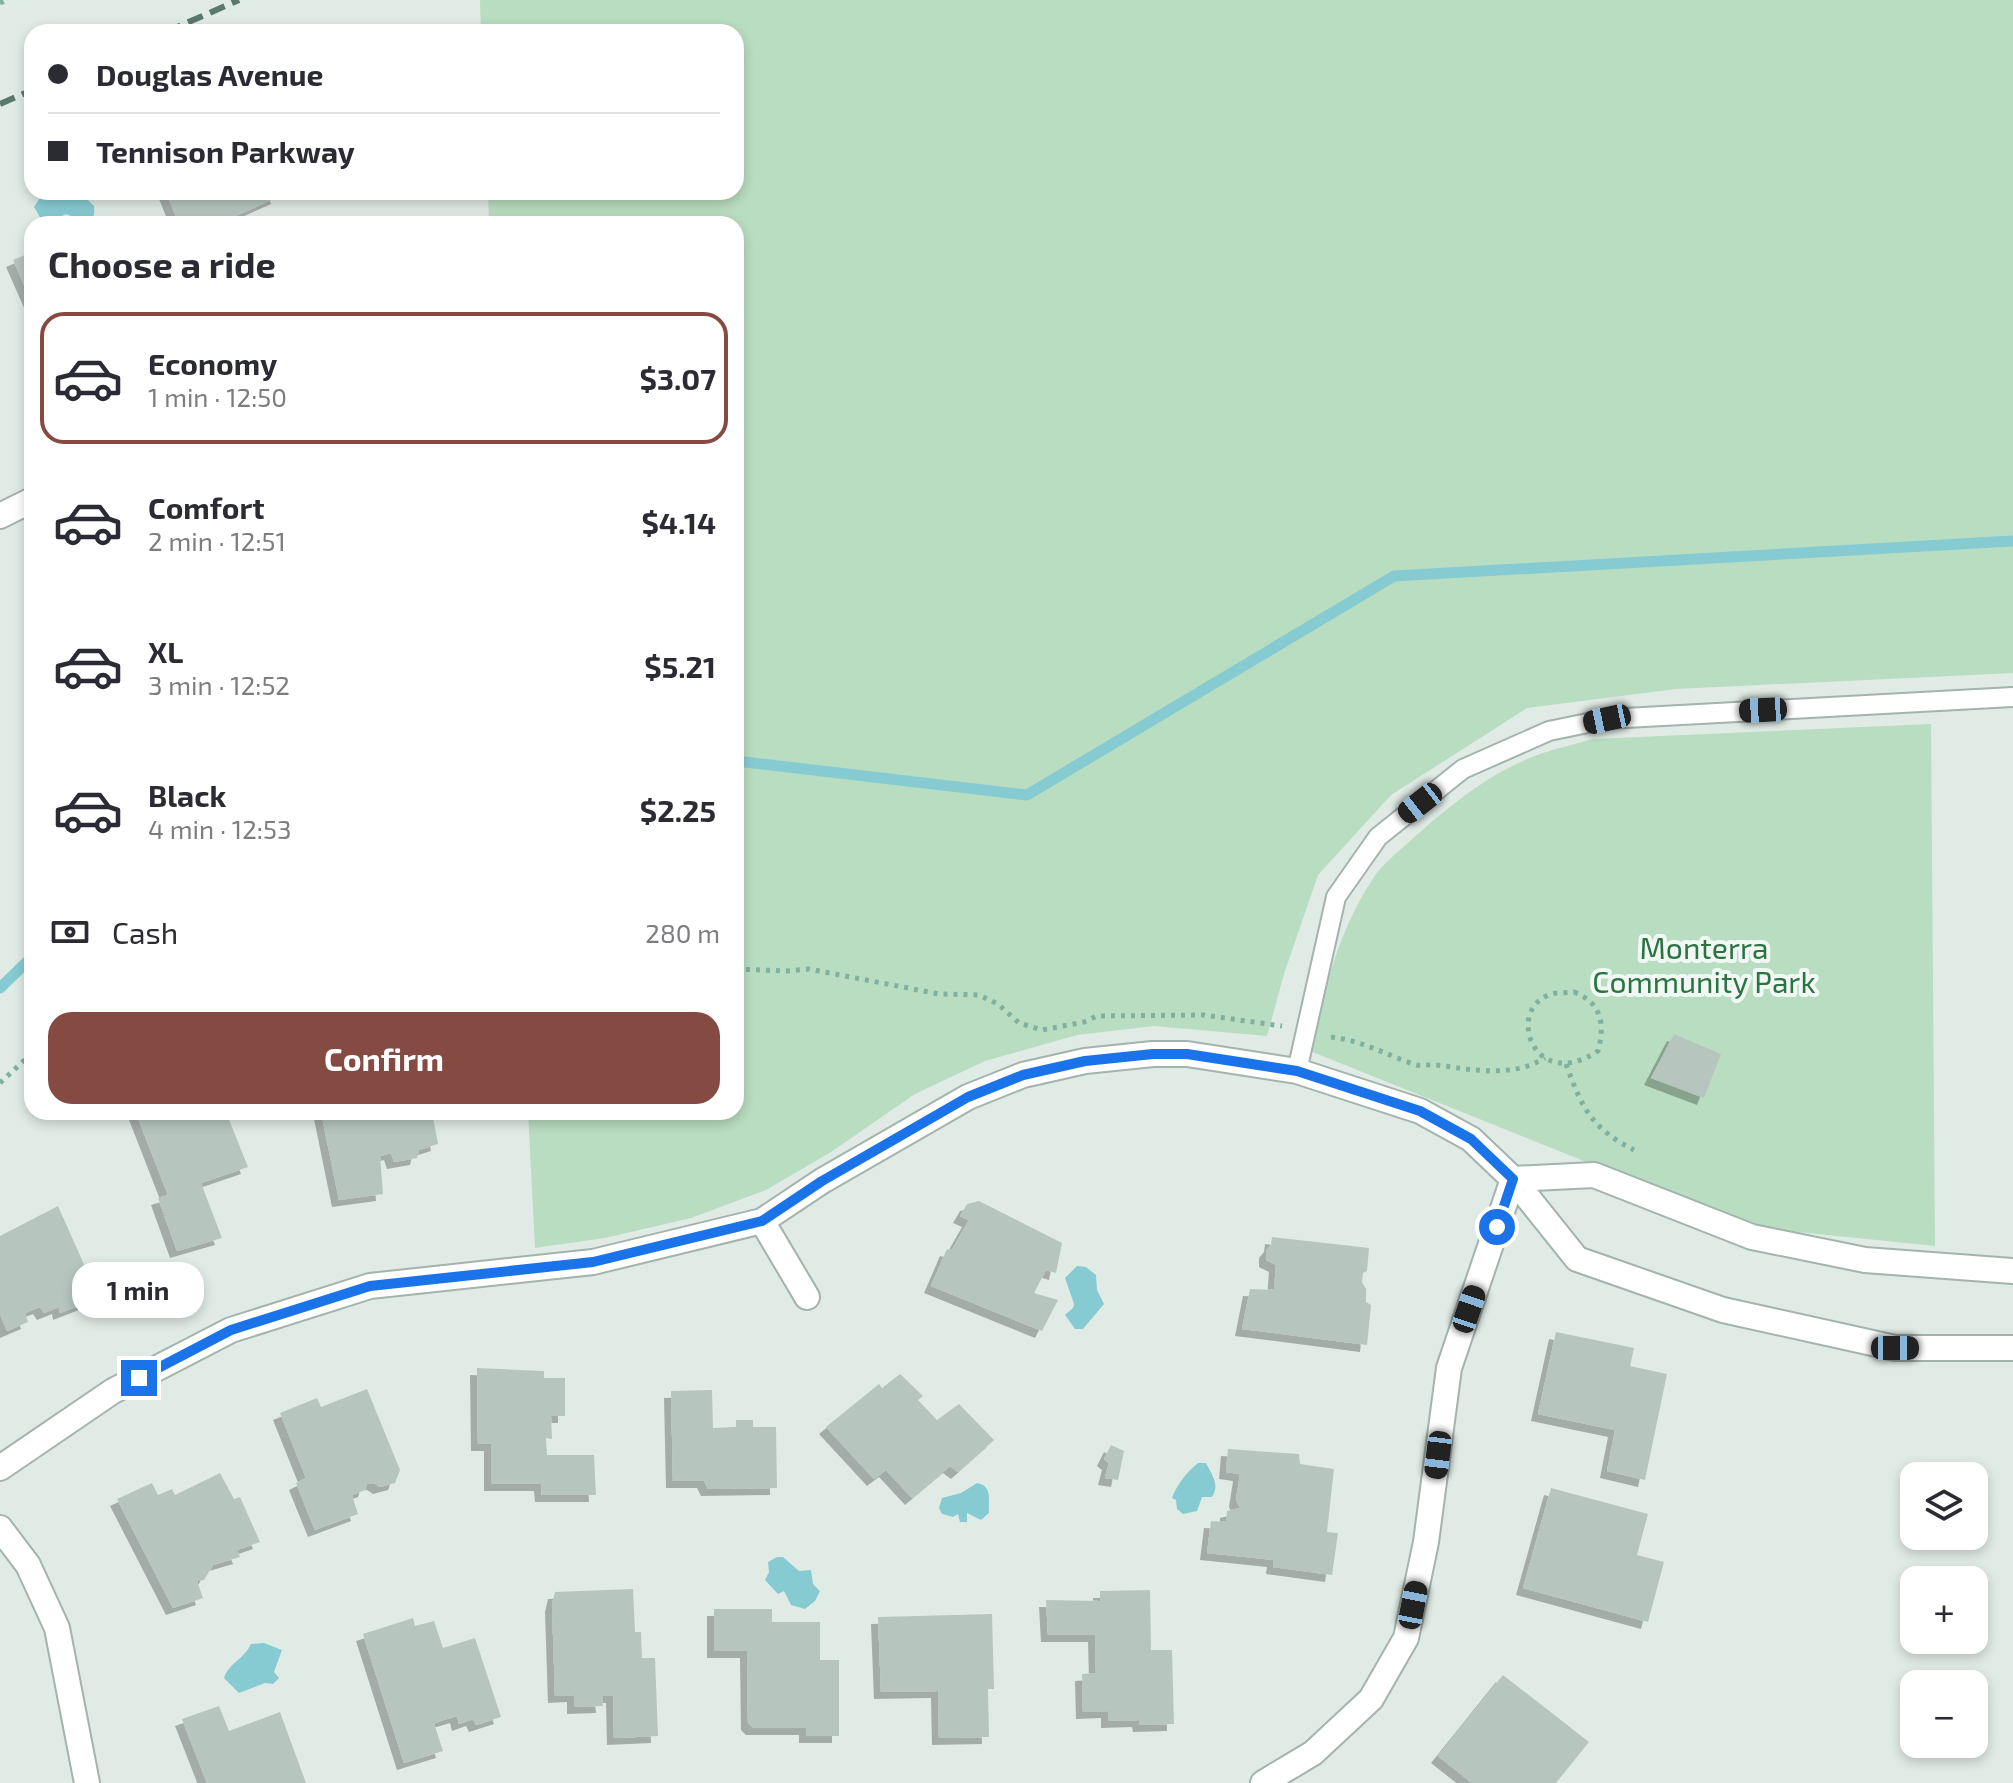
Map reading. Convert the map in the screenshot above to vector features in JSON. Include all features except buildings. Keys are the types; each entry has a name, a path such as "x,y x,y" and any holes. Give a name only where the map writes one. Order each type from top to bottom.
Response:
{"street":[{"path":"0,516 24,504"},
{"path":"0,1468 113,1391 231,1330 370,1286 593,1262 762,1221 822,1181 968,1097 1023,1075 1085,1061 1153,1054 1187,1054 1297,1071 1420,1111 1471,1139 1513,1179 1577,1259 1723,1310 1895,1348 2013,1348"},
{"path":"1513,1179 1594,1175 1752,1237 1865,1260 2013,1271"},
{"path":"1263,1783 1313,1753 1371,1699 1406,1638 1426,1542 1449,1368 1513,1179"},
{"path":"762,1221 807,1297"},
{"path":"0,1528 28,1565 57,1628 87,1783"}],"lane":[{"path":"1297,1071 1336,897 1378,837 1463,769 1549,731 1607,719 2013,697"}],"path":[{"path":"0,3 7,0"},
{"path":"744,969 809,969 939,994 979,995 998,1004 1019,1023 1042,1030 1084,1022 1097,1016 1204,1015 1271,1023 1350,1039 1416,1066 1429,1064 1487,1072 1531,1066 1545,1058"},
{"path":"1574,992 1589,997 1598,1011 1603,1033 1598,1051 1584,1060 1566,1064 1545,1058 1531,1044 1529,1019 1533,1007 1548,995 1574,992"},
{"path":"0,1083 24,1060"},
{"path":"1566,1064 1587,1113 1609,1137 1634,1150"}],"green space":[{"path":"480,0 2013,0 2013,673 1676,689 1527,708 1391,795 1318,875 1284,974 1267,1036 1154,1026 1077,1035 985,1061 915,1094 831,1152 766,1190 691,1218 605,1238 535,1248 528,1120 744,1120 744,216 489,216 488,200 744,200 744,24 481,24"},
{"name":"Monterra Community Park","path":"1931,724 1935,1246 1748,1227 1310,1051 1341,941 1376,874 1440,815 1504,770 1540,754 1593,739"}],"water":[{"path":"39,200 88,200 94,206 94,214 39,216 34,207"},
{"path":"1077,1266 1086,1267 1096,1275 1097,1290 1104,1304 1083,1329 1075,1329 1065,1315 1074,1304 1065,1278"},
{"path":"1198,1463 1206,1463 1214,1480 1214,1493 1212,1497 1202,1497 1197,1511 1183,1514 1172,1498 1183,1479"},
{"path":"977,1483 988,1490 989,1513 981,1520 967,1513 967,1522 960,1522 958,1514 953,1517 942,1514 939,1508 942,1498 961,1493"},
{"path":"783,1557 799,1571 811,1570 813,1584 820,1591 815,1601 805,1609 791,1605 784,1591 778,1594 765,1580 769,1572 768,1562"},
{"path":"264,1643 282,1650 274,1672 279,1678 273,1684 265,1683 239,1693 224,1678 226,1673 251,1644"}],"waterway":[{"path":"744,762 1027,795 1394,576 2013,541"},
{"path":"0,988 24,965"}],"railway":[{"path":"184,24 239,0"},
{"path":"0,104 24,94"}],"route":[{"path":"139,1378 231,1330 370,1286 593,1262 762,1221 822,1181 968,1097 1023,1075 1085,1061 1187,1054 1297,1071 1420,1111 1471,1139 1513,1179 1497,1227"}]}
